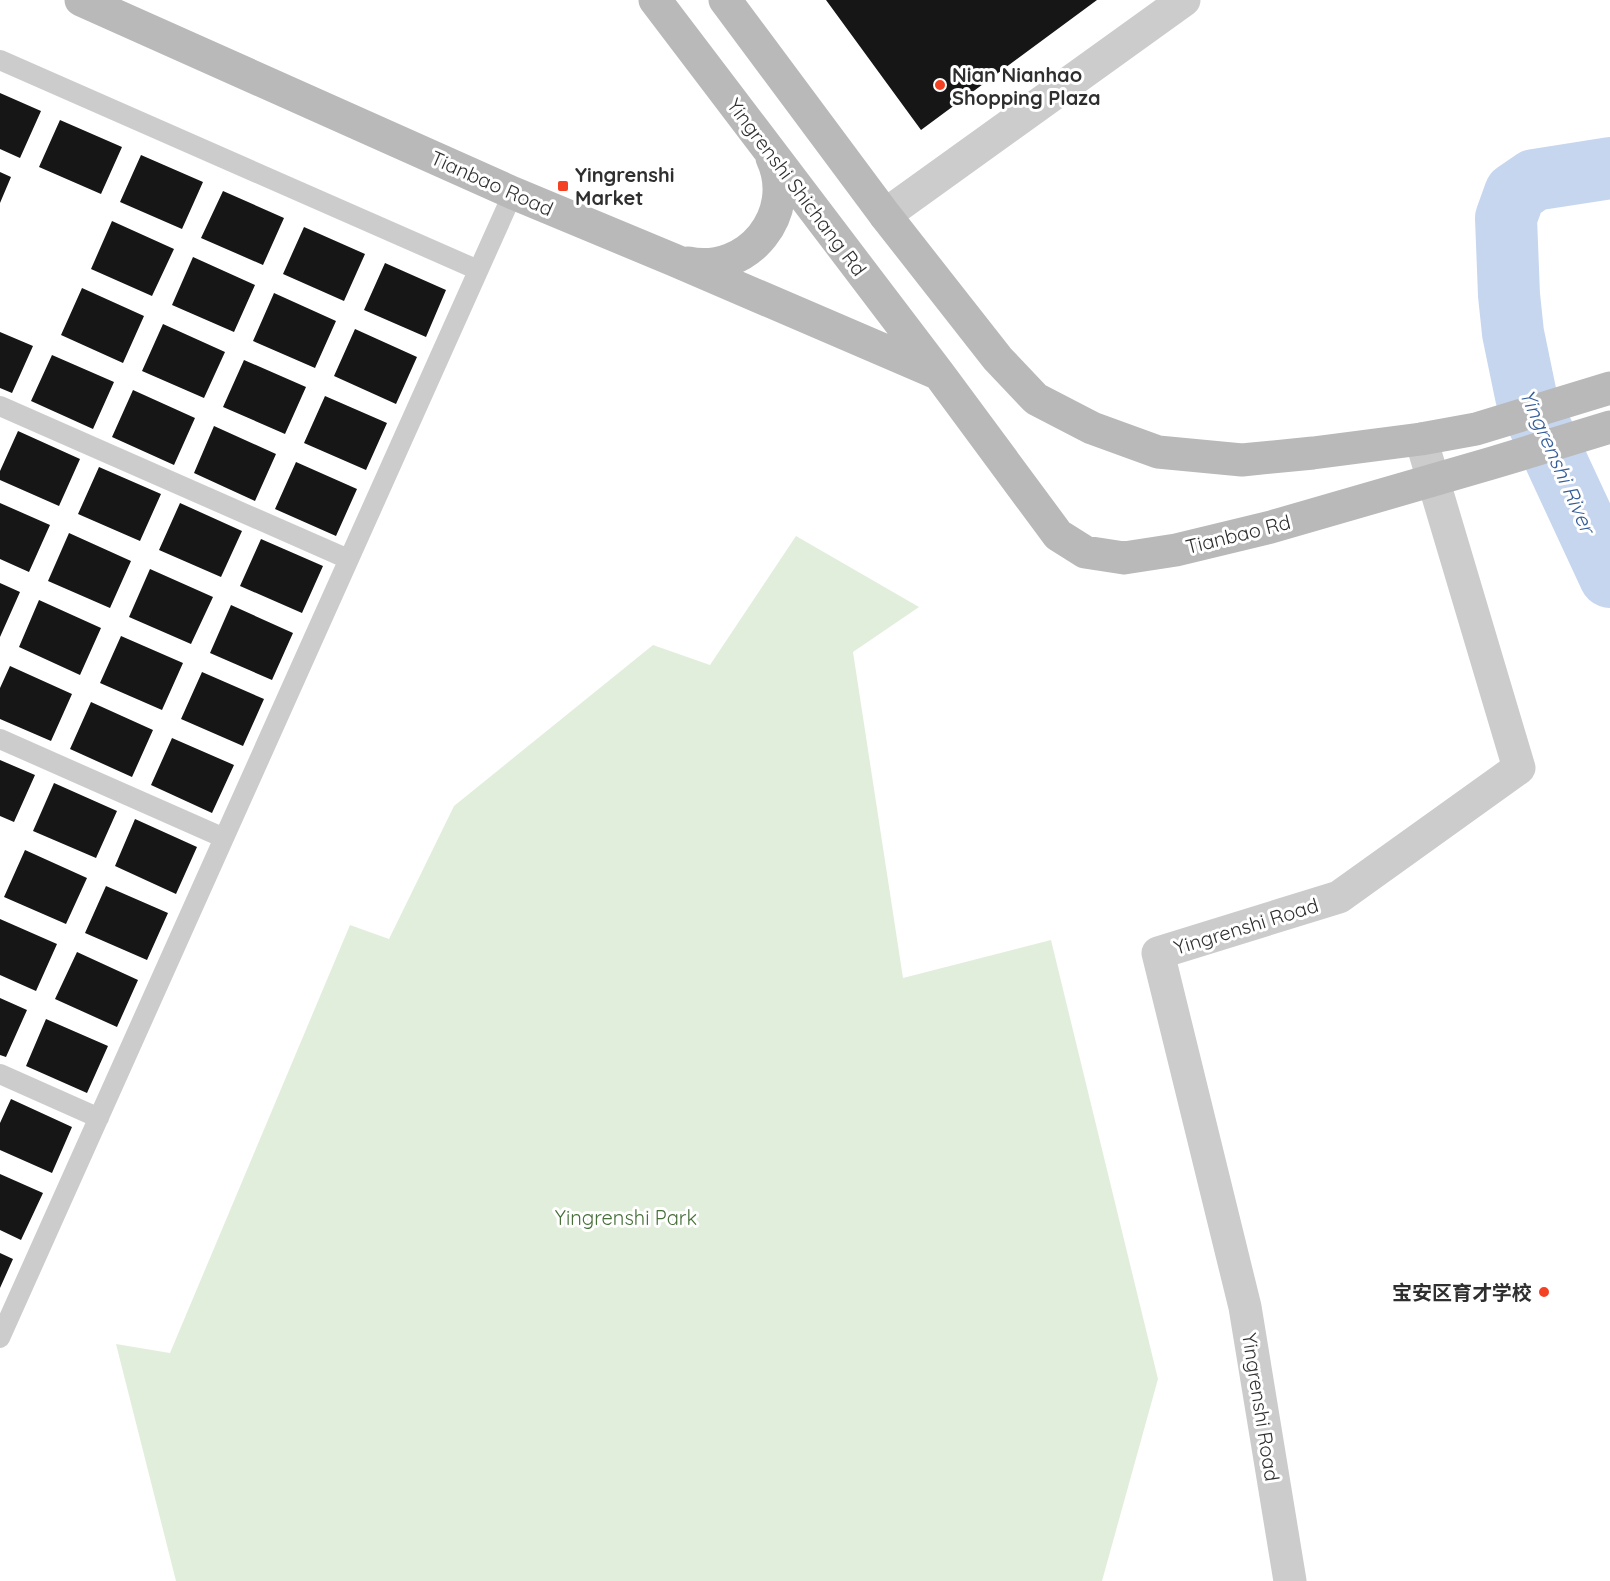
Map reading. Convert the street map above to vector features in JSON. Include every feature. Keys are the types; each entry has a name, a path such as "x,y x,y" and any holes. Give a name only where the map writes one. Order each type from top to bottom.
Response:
{"street":[{"name":"Tianbao Road","path":"81,0 513,193 939,374"},
{"name":"Yingrenshi Shichang Rd","path":"655,0 939,374"},
{"path":"725,0 885,215 998,359 1036,399 1092,428 1158,452 1242,460 1421,439 1476,429 1602,390"},
{"path":"885,215 1184,0"},
{"path":"674,260 698,265 722,263 743,254 764,236 775,213 779,192 777,170 766,146"},
{"name":"Tianbao Rd","path":"939,374 1058,535 1085,552 1124,558 1176,550 1271,527 1610,427"},
{"name":"Yingrenshi Road","path":"1290,1581 1245,1307 1158,953 1339,897 1519,768 1421,439"}],"lane":[{"path":"0,60 478,270"},
{"path":"0,1338 513,193"},
{"path":"0,406 348,559"},
{"path":"0,739 224,838"},
{"path":"0,1074 99,1118"}],"green space":[{"name":"Yingrenshi Park","path":"796,536 919,607 853,652 903,978 1051,940 1158,1379 1102,1581 176,1581 116,1344 170,1353 350,925 389,939 454,806 653,645 710,665"}],"building":[{"path":"826,0 1097,0 921,130"},
{"path":"0,93 41,111 20,158 0,149"},
{"path":"60,120 122,147 101,194 39,167"},
{"path":"141,155 203,182 182,229 120,202"},
{"path":"0,172 11,177 0,203"},
{"path":"223,191 284,218 263,265 201,238"},
{"path":"112,221 174,249 152,296 91,269"},
{"path":"304,227 365,254 344,301 283,274"},
{"path":"193,257 255,285 234,332 172,305"},
{"path":"385,263 446,290 426,337 364,310"},
{"path":"82,288 144,316 123,363 61,335"},
{"path":"274,293 336,321 315,368 253,341"},
{"path":"163,324 225,352 204,398 142,371"},
{"path":"355,329 417,357 396,404 334,376"},
{"path":"0,332 33,346 12,393 0,388"},
{"path":"52,355 114,382 93,429 31,401"},
{"path":"244,360 306,387 285,434 223,407"},
{"path":"133,390 195,418 174,465 112,437"},
{"path":"325,396 387,423 366,470 304,443"},
{"path":"214,426 276,454 255,501 194,473"},
{"path":"18,431 80,459 59,506 0,480 0,471"},
{"path":"296,462 357,489 336,536 275,509"},
{"path":"99,467 161,494 140,541 78,514"},
{"path":"0,503 50,525 29,572 0,559"},
{"path":"180,503 242,531 221,577 159,550"},
{"path":"69,533 131,561 110,608 48,581"},
{"path":"261,539 323,566 302,613 240,586"},
{"path":"150,569 213,597 191,644 129,617"},
{"path":"0,583 20,592 0,637"},
{"path":"39,600 101,628 80,675 19,647"},
{"path":"231,605 293,633 272,680 210,653"},
{"path":"121,636 183,663 162,710 100,683"},
{"path":"10,666 72,694 51,741 0,719 0,688"},
{"path":"202,672 264,699 243,746 181,719"},
{"path":"91,702 153,730 132,777 70,749"},
{"path":"172,738 234,765 212,813 151,785"},
{"path":"0,760 35,775 14,822 0,816"},
{"path":"54,783 117,811 96,858 33,831"},
{"path":"135,819 197,847 176,894 115,866"},
{"path":"25,850 87,878 66,924 4,897"},
{"path":"106,886 168,913 147,960 85,933"},
{"path":"0,919 57,944 36,991 0,975"},
{"path":"77,952 138,980 117,1027 55,999"},
{"path":"0,998 27,1010 6,1057 0,1055"},
{"path":"46,1019 108,1046 87,1093 26,1066"},
{"path":"11,1099 72,1127 52,1173 0,1150 0,1123"},
{"path":"0,1174 43,1193 21,1240 0,1230"},
{"path":"0,1253 13,1259 0,1288"}],"waterway":[{"name":"Yingrenshi River","path":"1610,168 1534,180 1515,193 1506,218 1513,333 1526,396 1610,577"}],"place":[{"name":"Nian Nianhao Shopping Plaza","path":"940,85"},
{"name":"Yingrenshi Market","path":"563,186"},
{"name":"宝安区育才学校","path":"1544,1292"}]}
